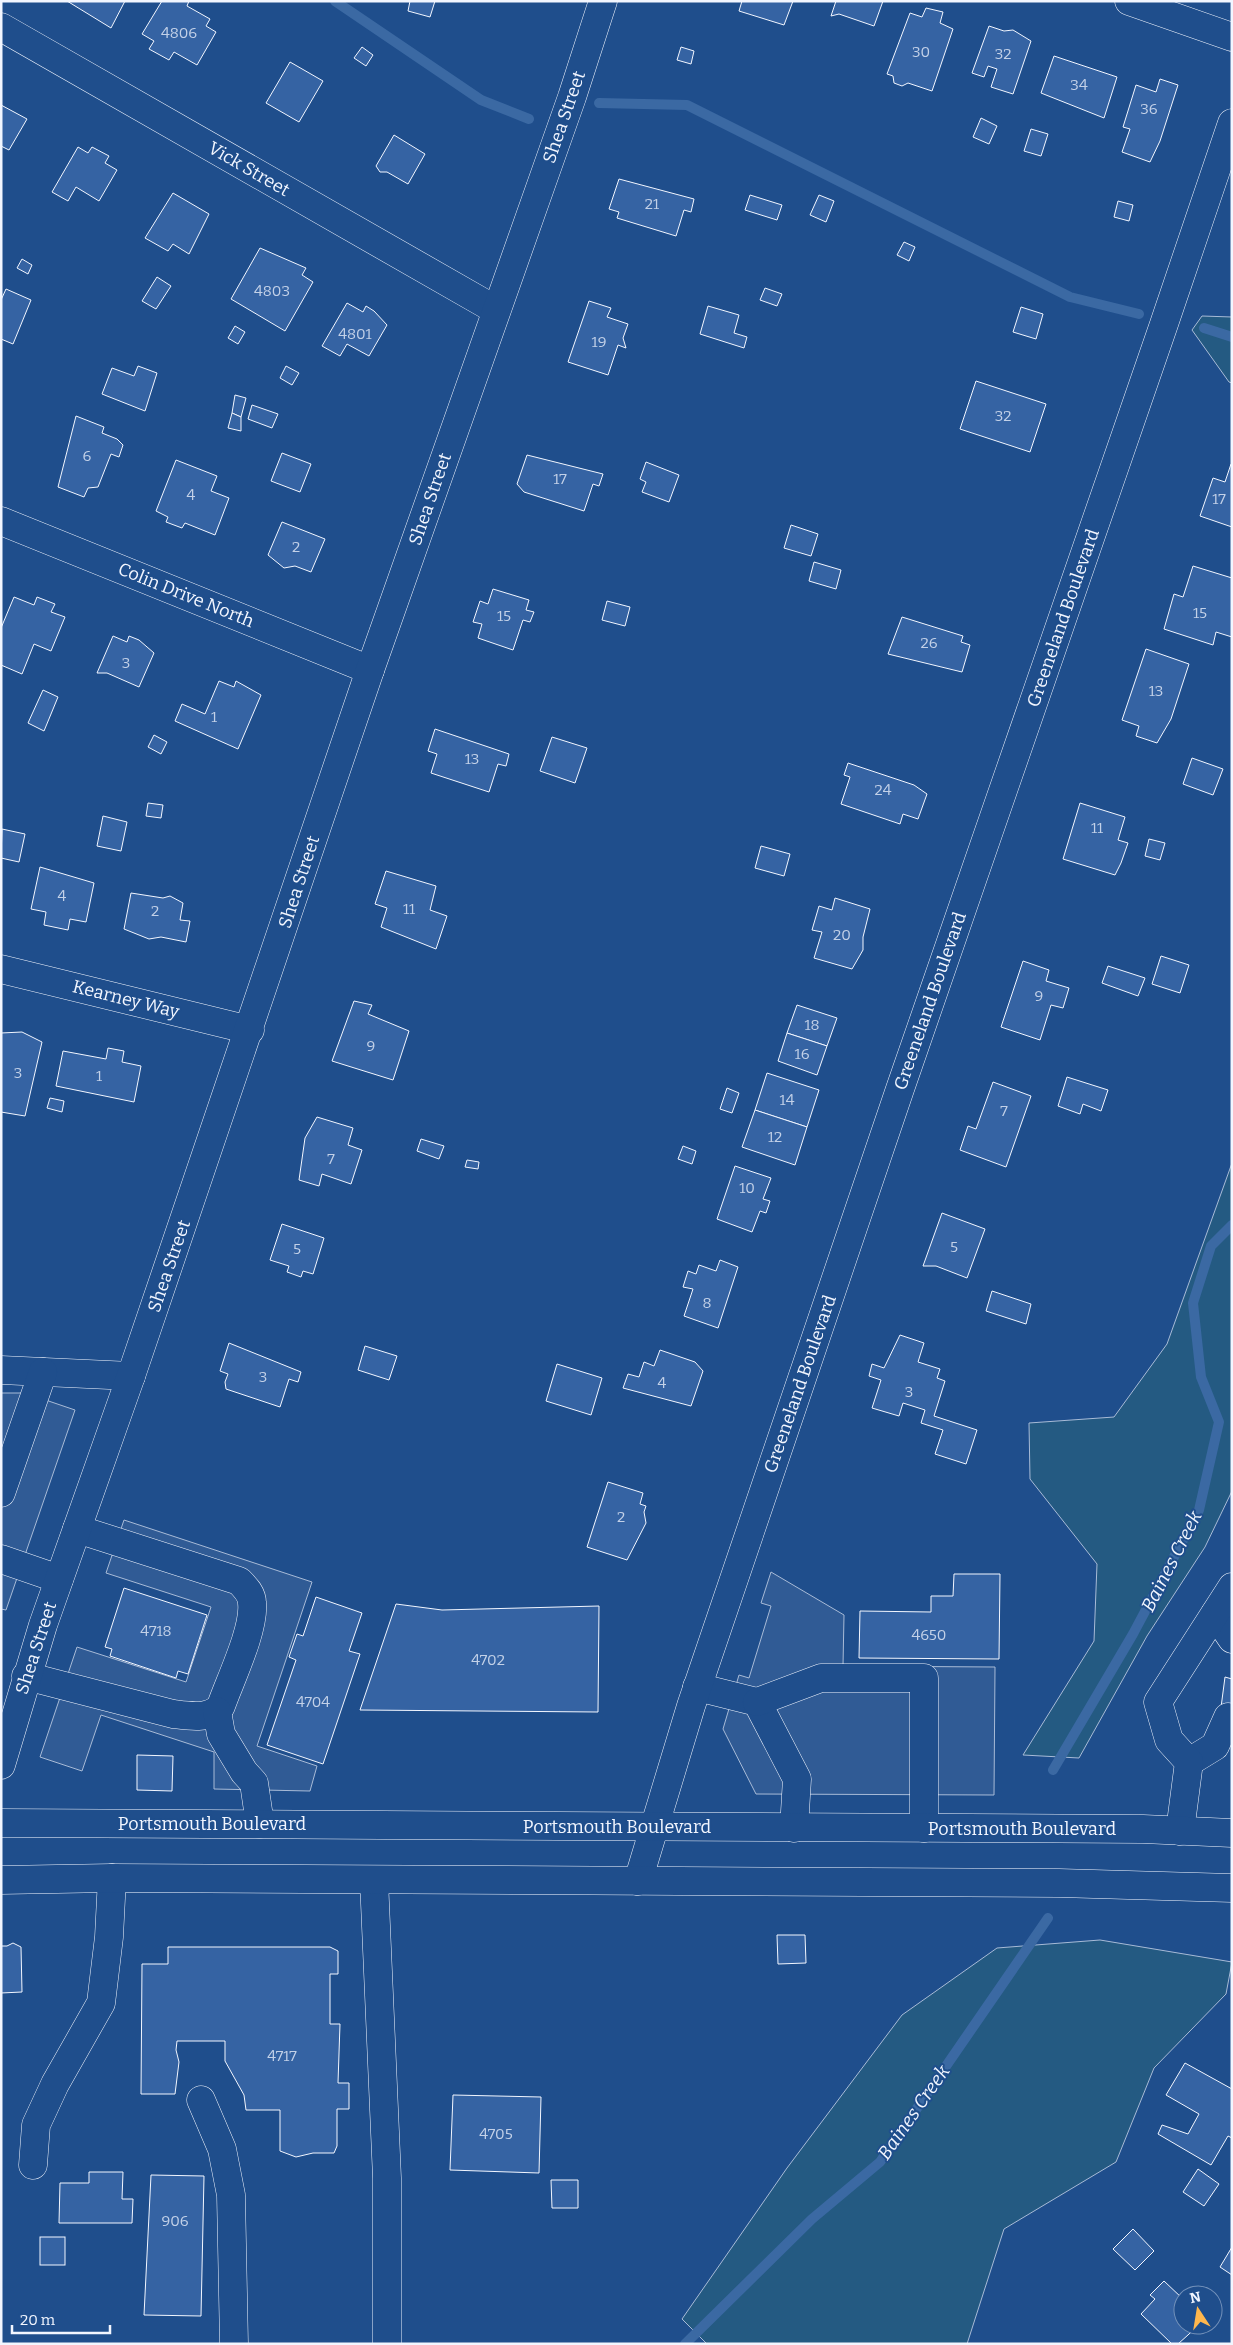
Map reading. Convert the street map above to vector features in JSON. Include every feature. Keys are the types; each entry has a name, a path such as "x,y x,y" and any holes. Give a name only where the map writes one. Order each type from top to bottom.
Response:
{"street":[{"name":"Shea Street","path":"1,1765 26,1676 59,1579 250,1030 370,670 603,1"},
{"path":"1129,1 1232,37"},
{"name":"Vick Street","path":"1,27 496,310"},
{"name":"Greeneland Boulevard","path":"638,1881 697,1687 896,1099 1161,334 1232,123"},
{"name":"Colin Drive North","path":"1,521 370,670"},
{"name":"Kearney Way","path":"1,969 250,1030"},
{"path":"1,1370 131,1376"},
{"path":"1,1493 11,1438 43,1372"},
{"path":"26,1676 173,1714 194,1717 217,1711 221,1706 252,1619 252,1602 248,1589 239,1581 77,1528"},
{"path":"1,1559 59,1579"},
{"path":"1190,1762 1169,1740 1158,1702 1232,1587"},
{"path":"1215,1614 1232,1639"},
{"path":"697,1687 757,1702 821,1678 924,1678 924,1828"},
{"path":"757,1702 797,1778 794,1828"},
{"path":"217,1711 221,1734 244,1772 254,1784 260,1824"},
{"path":"1180,1831 1190,1762 1215,1746 1228,1717"},
{"name":"Portsmouth Boulevard","path":"1,1823 924,1828 1232,1833"},
{"path":"1,1880 112,1878 1049,1883 1232,1888"},
{"path":"33,2165 36,2125 55,2084 101,2003 109,1937 112,1878"},
{"path":"374,1880 388,2178 387,2344"},
{"path":"201,2100 222,2149 231,2195 234,2344"}],"shaded area":[{"path":"1202,316 1232,317 1232,383 1229,382 1192,330"},
{"path":"1232,1163 1232,1491 1205,1547 1147,1636 1079,1758 1023,1755 1094,1641 1097,1564 1030,1479 1029,1423 1114,1417 1167,1344"},
{"path":"1,1393 25,1393 75,1410 6,1610 1,1609"},
{"path":"124,1520 312,1582 257,1746 317,1766 310,1791 214,1789 214,1752 101,1715 82,1771 40,1757 77,1647 186,1682 211,1607 106,1573"},
{"path":"771,1572 844,1615 843,1666 995,1667 994,1795 756,1794 723,1729 739,1675 749,1678 771,1606 761,1603"},
{"path":"1100,1940 1232,1962 1226,1994 1154,2068 1116,2162 1004,2229 967,2344 707,2344 682,2319 787,2168 902,2015 997,1948"}],"building":[{"path":"67,1 125,1 111,28"},
{"path":"162,1 189,1 187,6 210,19 206,26 216,32 197,65 174,52 169,60 149,49 154,41 142,34"},
{"path":"410,1 435,1 430,17 408,11"},
{"path":"742,1 793,1 784,25 739,11"},
{"path":"836,1 883,1 874,26 839,14 831,16"},
{"path":"926,8 943,12 940,23 953,29 932,91 908,83 902,86 894,83 893,76 887,74 910,13 922,17"},
{"path":"989,26 1004,31 1013,30 1031,41 1013,94 991,87 997,69 988,66 984,77 972,73"},
{"path":"362,47 373,55 366,66 354,58"},
{"path":"681,47 694,51 691,64 677,60"},
{"path":"1054,56 1117,77 1104,118 1041,93"},
{"path":"290,62 323,81 299,122 266,103"},
{"path":"1160,79 1178,85 1160,141 1150,162 1122,152 1130,129 1123,127 1136,85 1156,92"},
{"path":"1,105 27,119 9,150 1,146"},
{"path":"981,118 997,126 989,144 973,137"},
{"path":"1031,129 1048,134 1041,156 1024,151"},
{"path":"394,135 425,154 408,184 387,172 380,172 376,166"},
{"path":"78,147 88,153 92,147 109,156 105,163 117,170 99,201 76,187 68,201 52,192"},
{"path":"619,179 694,199 691,212 684,210 676,236 617,218 619,212 609,209"},
{"path":"173,193 209,214 189,254 173,244 168,251 145,238"},
{"path":"750,195 782,205 777,220 745,210"},
{"path":"819,195 834,201 826,222 810,215"},
{"path":"1118,201 1133,205 1129,221 1114,217"},
{"path":"904,242 915,247 909,261 897,255"},
{"path":"260,248 306,268 302,275 313,282 285,331 231,299"},
{"path":"22,259 32,265 28,274 17,268"},
{"path":"157,277 171,286 156,309 142,301"},
{"path":"765,288 782,294 777,306 760,300"},
{"path":"6,289 31,300 13,344 1,339 1,300"},
{"path":"589,301 611,308 607,317 628,324 623,338 626,348 618,345 608,375 568,362"},
{"path":"347,303 363,312 366,306 374,311 387,325 369,356 347,344 340,356 322,346"},
{"path":"708,306 739,315 734,333 747,337 744,348 700,334"},
{"path":"1021,307 1043,314 1036,339 1013,332"},
{"path":"235,326 245,332 238,344 228,338"},
{"path":"138,366 157,373 145,411 102,394 112,368 134,376"},
{"path":"286,366 299,373 292,385 280,378"},
{"path":"976,381 1046,404 1030,452 960,429"},
{"path":"235,395 246,398 241,417 232,413"},
{"path":"252,405 278,414 272,428 248,419"},
{"path":"232,413 241,417 241,431 228,428"},
{"path":"76,416 104,427 102,433 117,439 123,445 119,457 111,454 98,487 88,488 84,497 58,487"},
{"path":"282,453 311,464 300,492 271,481"},
{"path":"527,455 603,474 599,486 593,484 584,511 524,492 517,484"},
{"path":"176,460 217,476 211,491 229,498 215,535 185,523 182,528 166,522 168,517 156,511"},
{"path":"646,462 679,475 669,502 642,492 646,482 640,479"},
{"path":"1231,464 1232,527 1200,516 1213,478 1225,482"},
{"path":"282,522 325,539 311,572 295,566 284,568 268,555"},
{"path":"791,525 818,534 811,556 784,548"},
{"path":"814,562 841,570 836,589 809,581"},
{"path":"1193,566 1232,578 1232,637 1216,632 1213,645 1164,629 1174,594 1183,597"},
{"path":"493,589 529,600 526,610 534,612 530,622 523,620 513,650 478,638 482,624 473,622 480,601 488,604"},
{"path":"14,597 34,605 37,597 55,604 51,612 65,617 51,651 34,644 22,674 1,665 1,628"},
{"path":"607,601 630,607 625,626 602,620"},
{"path":"902,617 963,636 961,642 970,645 962,672 888,654"},
{"path":"113,636 127,642 129,636 139,640 154,653 139,687 107,673 97,673"},
{"path":"1146,649 1189,664 1171,719 1157,743 1136,736 1139,726 1122,720"},
{"path":"219,681 234,687 236,681 261,695 238,749 175,721 182,704 205,714"},
{"path":"43,690 58,697 44,731 28,723"},
{"path":"435,729 509,754 506,766 498,764 489,792 431,773 437,754 428,751"},
{"path":"154,735 167,742 161,754 148,747"},
{"path":"552,737 587,748 575,783 540,771"},
{"path":"1192,758 1223,769 1213,795 1183,784"},
{"path":"848,763 914,785 927,794 918,819 903,814 900,824 841,804 850,777 844,775"},
{"path":"148,803 163,805 161,818 146,816"},
{"path":"1080,803 1125,817 1118,840 1128,843 1115,875 1063,859"},
{"path":"103,816 127,822 121,851 97,846"},
{"path":"2,829 25,834 19,862 1,858"},
{"path":"1149,839 1165,843 1160,860 1145,856"},
{"path":"761,846 790,854 784,876 755,868"},
{"path":"40,867 94,883 86,922 70,919 68,930 44,925 46,912 31,909"},
{"path":"386,871 436,886 430,910 447,916 436,949 381,927 387,908 375,904"},
{"path":"131,893 163,898 170,896 183,903 180,920 190,921 186,942 161,937 149,939 124,929"},
{"path":"835,898 870,909 863,937 863,950 852,969 814,958 822,932 812,930 819,906 832,910"},
{"path":"1161,956 1189,965 1180,993 1152,984"},
{"path":"1023,961 1049,970 1046,981 1069,988 1063,1008 1051,1005 1040,1040 1001,1027"},
{"path":"1108,966 1145,978 1138,996 1102,983"},
{"path":"354,1001 372,1005 368,1014 409,1031 393,1080 332,1061"},
{"path":"797,1005 837,1018 827,1046 787,1033"},
{"path":"22,1032 42,1042 25,1116 1,1112 1,1033"},
{"path":"787,1033 827,1046 817,1075 778,1061"},
{"path":"108,1048 124,1051 122,1062 141,1066 134,1102 56,1086 63,1051 106,1059"},
{"path":"767,1073 819,1090 807,1127 755,1110"},
{"path":"1067,1077 1108,1090 1101,1111 1083,1104 1080,1114 1058,1106"},
{"path":"993,1082 1031,1096 1006,1167 960,1150 968,1126 976,1129"},
{"path":"727,1088 739,1093 732,1113 720,1109"},
{"path":"50,1098 64,1101 62,1112 47,1108"},
{"path":"755,1110 807,1127 795,1165 742,1147"},
{"path":"317,1117 353,1128 348,1145 362,1150 351,1184 322,1174 319,1186 299,1180 305,1138"},
{"path":"421,1139 444,1146 439,1159 417,1151"},
{"path":"683,1146 696,1151 692,1164 678,1159"},
{"path":"467,1160 479,1162 478,1169 465,1167"},
{"path":"735,1166 771,1178 763,1199 770,1201 766,1213 760,1211 752,1232 717,1219"},
{"path":"942,1213 985,1229 967,1278 936,1266 923,1266"},
{"path":"282,1224 324,1238 313,1274 303,1271 301,1277 287,1272 289,1266 270,1260"},
{"path":"720,1260 738,1267 718,1328 684,1316 693,1289 683,1287 688,1271 696,1274 699,1265 716,1271"},
{"path":"992,1291 1031,1304 1026,1324 986,1311"},
{"path":"900,1335 924,1343 918,1362 940,1369 937,1378 945,1381 934,1416 977,1430 966,1464 935,1454 943,1430 921,1423 925,1410 903,1403 899,1416 872,1408 881,1380 869,1376 872,1364 884,1368"},
{"path":"229,1343 301,1372 298,1382 289,1379 280,1407 226,1389 225,1382 228,1374 220,1371"},
{"path":"365,1346 397,1356 389,1380 358,1370"},
{"path":"660,1350 695,1362 703,1371 691,1406 623,1388 628,1374 639,1377 644,1362 654,1366"},
{"path":"557,1364 602,1378 591,1415 546,1401"},
{"path":"608,1482 643,1493 640,1504 646,1506 644,1512 646,1523 627,1560 587,1547"},
{"path":"954,1574 1000,1574 999,1659 859,1658 860,1611 931,1612 931,1596 953,1596"},
{"path":"124,1588 207,1615 188,1674 178,1671 176,1678 110,1656 112,1649 105,1647"},
{"path":"316,1597 362,1613 349,1651 360,1654 323,1764 267,1745 296,1660 289,1657 297,1634 303,1636"},
{"path":"396,1604 442,1610 599,1606 598,1712 360,1710"},
{"path":"1225,1677 1232,1679 1232,1718 1220,1715"},
{"path":"137,1755 173,1756 172,1791 137,1790"},
{"path":"777,1935 805,1935 806,1963 778,1964"},
{"path":"13,1943 21,1947 22,1992 1,1993 1,1946"},
{"path":"168,1947 330,1947 338,1951 338,1974 330,1974 330,2024 340,2024 338,2083 349,2083 349,2109 337,2109 337,2146 334,2153 313,2153 296,2157 280,2151 280,2110 246,2110 244,2095 225,2061 225,2041 177,2041 176,2050 179,2062 175,2094 141,2094 142,1964 168,1964"},
{"path":"1185,2063 1232,2089 1232,2138 1228,2136 1211,2165 1158,2134 1162,2125 1188,2134 1199,2114 1166,2095"},
{"path":"453,2095 541,2097 539,2173 450,2170"},
{"path":"1198,2169 1219,2184 1204,2206 1183,2192"},
{"path":"89,2172 123,2172 122,2199 133,2199 132,2223 59,2223 60,2183 89,2183"},
{"path":"151,2175 204,2176 201,2316 144,2315"},
{"path":"551,2180 578,2180 578,2208 552,2208"},
{"path":"1133,2229 1154,2251 1135,2270 1113,2249"},
{"path":"40,2237 65,2237 65,2265 40,2265"},
{"path":"1232,2247 1232,2275 1220,2267"},
{"path":"1164,2281 1173,2290 1173,2335 1188,2335 1178,2344 1172,2344 1141,2314 1155,2299 1150,2295"}],"waterway":[{"path":"335,1 481,100 529,119"},
{"path":"599,103 687,105 1070,297 1139,314"},
{"path":"1204,328 1232,337"},
{"name":"Baines Creek","path":"1053,1770 1133,1634 1199,1510 1219,1422 1201,1377 1193,1303 1211,1246 1232,1225"},
{"name":"Baines Creek","path":"685,2344 812,2219 880,2162 1048,1918"}]}
